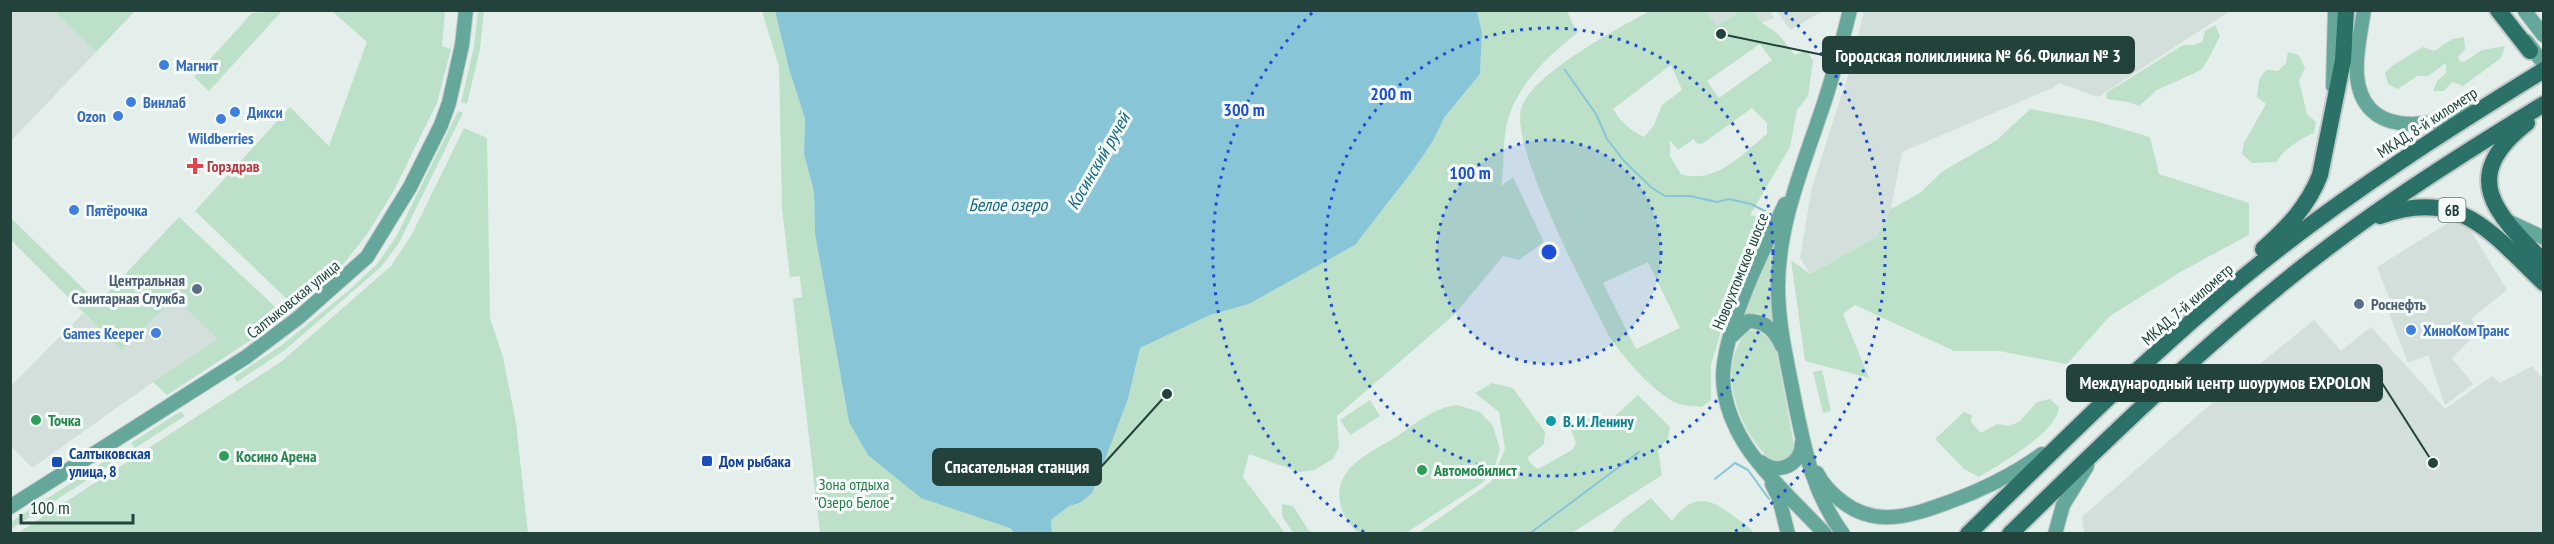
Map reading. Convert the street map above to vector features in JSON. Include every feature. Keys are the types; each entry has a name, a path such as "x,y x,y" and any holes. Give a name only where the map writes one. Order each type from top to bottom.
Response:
{"highway":[{"path":"2186,327 2227,282 2278,236 2304,207 2313,193 2320,175 2343,60 2346,10"},
{"path":"2500,10 2530,51"},
{"path":"2525,10 2544,37"},
{"name":"МКАД, 8-й километр","path":"2332,208 2409,154 2544,70"},
{"path":"2010,534 2110,436 2205,348 2279,286 2426,178 2544,104"},
{"path":"2544,110 2502,146 2495,157 2489,177 2492,202 2496,209 2544,262"},
{"name":"6B","path":"2350,232 2396,210 2427,207 2448,209 2478,222 2544,283"},
{"name":"МКАД, 7-й километр","path":"1968,534 2090,415 2186,327 2261,263 2332,208"}],"main road":[{"name":"Салтыковская улица","path":"10,507 246,357 306,312 367,257 405,196 441,125 449,103 466,10"},
{"name":"Новоухтомское шоссе","path":"1843,534 1821,500 1802,437 1780,318 1780,258 1785,226 1801,169 1831,82 1850,10"},
{"path":"2332,114 2335,10"},
{"path":"2364,10 2358,57 2359,88 2372,109 2399,124 2432,124 2493,101"},
{"path":"2500,10 2544,64"},
{"path":"2534,10 2544,37"},
{"name":"Новоухтомское шоссе","path":"1801,169 1758,265 1731,338 1723,376 1725,394 1738,432 1750,453 1826,534"},
{"path":"2496,209 2524,230 2544,238"},
{"path":"1731,338 1748,321 1758,321 1776,334 1785,353"},
{"path":"1802,437 1818,476 1838,499 1864,515 1896,518 1948,502 1997,482 2026,465 2090,415"},
{"path":"2055,534 2063,505 2074,485 2110,436"},
{"path":"1750,453 1765,465 1775,469 1784,468 1792,464 1798,456 1802,437"},
{"path":"1750,453 1779,498 1788,534"}],"shaded area":[{"path":"11,10 54,11 96,52 11,141"},
{"path":"1692,10 1770,11 1774,18 1714,42 1690,19"},
{"path":"1777,11 1823,11 1790,30"},
{"path":"1864,11 2230,11 2098,97 2059,83 1902,152 1891,209 1877,237 1810,274 1800,258 1812,187 1850,69"},
{"path":"2461,215 2507,290 2471,319 2480,330 2452,358 2473,384 2445,405 2428,355 2408,363 2388,311 2392,305 2377,267"},
{"path":"175,297 219,339 153,382 32,468 11,446 10,387 83,313 121,349"},
{"path":"2314,320 2341,351 2371,327 2445,409 2492,376 2500,383 2532,366 2543,379 2543,533 2084,533 2082,517 2220,396"}],"green space":[{"path":"54,11 135,11 96,52"},
{"path":"282,11 209,91 194,77 252,13"},
{"path":"332,11 445,11 442,46 451,49 437,103 393,192 368,233 340,268 295,307 195,211 290,107 329,146 367,42"},
{"path":"478,11 484,11 480,49 467,104 461,102 474,47"},
{"name":"Зона отдыха \"Озеро Белое\"","path":"762,11 775,11 789,69 805,119 804,154 814,192 815,234 849,422 1010,528 1014,533 820,533 793,299 802,297 800,276 790,277 782,208 779,67"},
{"path":"1477,11 1567,11 1577,33 1553,53 1531,77 1514,104 1505,134 1501,186 1513,177 1544,242 1519,260 1503,256 1455,314 1337,416 1339,447 1333,459 1314,470 1299,472 1249,454 1243,477 1285,533 1052,533 1051,520 1069,506 1081,503 1128,399 1140,348 1210,315 1249,304 1355,245 1414,169 1433,141 1444,118 1480,74 1482,32"},
{"path":"1650,11 1704,11 1717,26 1741,11 1753,11 1763,24 1777,33 1795,55 1807,50 1813,61 1808,96 1797,110 1790,147 1750,215 1763,219 1722,328 1711,365 1711,400 1702,407 1679,404 1660,393 1622,354 1609,336 1553,222 1539,188 1521,129 1521,109 1528,96 1541,82 1578,53","holes":["1760,44 1772,60 1719,98 1707,81","1671,65 1682,90 1662,105 1654,125 1644,137 1626,125 1613,109","1752,108 1767,123 1767,134 1728,166 1706,175 1681,174 1670,156 1670,140 1678,150 1694,139 1696,143 1702,144","1648,262 1680,328 1636,349 1603,283"]},
{"path":"2215,25 2220,36 2201,70 2157,90 2139,106 2107,99 2106,93 2183,45 2202,42 2205,31"},
{"path":"2464,37 2465,49 2458,57 2460,61 2464,62 2482,50 2505,46 2501,58 2463,86 2452,82 2444,91 2433,91 2437,81 2446,73 2446,63 2428,76 2417,76 2398,89 2388,84 2385,73 2393,65 2423,47 2434,51 2452,39"},
{"path":"2288,52 2299,55 2305,68 2299,81 2307,114 2316,122 2314,133 2293,145 2276,162 2252,163 2242,154 2244,143 2266,104 2257,97 2259,80 2266,70 2278,71 2286,63"},
{"path":"2030,109 2095,121 2150,137 2159,174 2249,203 2249,235 2182,271 2110,316 2067,364 1999,351 1954,351 1855,305 1843,314 1869,378 1805,361 1791,260 1810,274 1877,237 1891,209 1921,192 1943,171 1997,140"},
{"path":"458,111 463,113 399,243 381,267 285,350 237,382 234,377 282,345 377,264 396,237"},
{"path":"464,128 487,138 490,318 503,357 516,423 528,533 18,533 282,361 391,266 412,234"},
{"path":"179,217 286,317 167,395 153,382 218,339 175,297 121,350 11,240 11,218 98,303"},
{"path":"1777,237 1776,327 1758,313 1750,314 1742,320"},
{"path":"1758,330 1776,347 1794,445 1791,455 1784,463 1774,463 1762,451 1751,436 1735,400 1732,381 1733,363 1738,346 1748,331"},
{"path":"1822,370 1831,411 1823,413 1813,372"},
{"path":"1492,383 1513,388 1545,432 1544,444 1527,458 1538,469 1572,450 1576,443 1570,427 1579,416 1606,424 1638,395 1670,427 1668,438 1658,450 1662,475 1572,533 1418,533 1491,482 1505,449 1499,412 1475,393"},
{"path":"2050,399 2059,407 2049,427 2026,447 1979,477 1964,469 1935,439 1964,412 1972,415 1971,422 1981,433 1997,424 2008,426 2019,422 2037,402"},
{"path":"1370,400 1380,416 1350,435 1340,420"},
{"name":"Автомобилист","path":"1457,405 1480,412 1493,426 1500,449 1493,472 1482,483 1406,533 1359,533 1346,519 1340,502 1341,485 1350,468 1425,417 1440,409"},
{"path":"181,411 185,416 135,448 131,443"},
{"path":"108,459 112,464 11,529 11,522"},
{"path":"1651,498 1672,521 1688,505 1702,501 1727,511 1754,533 1611,533 1623,519"},
{"path":"1282,504 1293,506 1309,531 1316,533 1293,533 1282,516"}],"water":[{"name":"Белое озеро","path":"775,11 1477,11 1482,32 1480,74 1444,118 1433,141 1414,169 1355,245 1249,304 1210,315 1140,348 1128,399 1092,493 1051,520 1052,533 1014,533 1010,528 921,498 868,455 849,422 815,234 814,192 804,154 805,119 789,69"}],"waterway":[{"name":"Косинский ручей","path":"1565,70 1596,114 1607,139 1624,161 1652,188 1665,196 1690,196 1717,202 1729,199 1751,204 1765,211"},
{"path":"1529,534 1639,452"},
{"path":"1715,479 1735,463 1748,470 1769,499"}],"place":[{"name":"Городская поликлиника № 66. Филиал № 3","path":"1721,34"},
{"name":"Магнит","path":"164,65"},
{"name":"Винлаб","path":"131,102"},
{"name":"Дикси","path":"235,112"},
{"name":"Ozon","path":"118,116"},
{"name":"Wildberries","path":"221,119"},
{"name":"Горздрав","path":"195,166"},
{"name":"Пятёрочка","path":"74,210"},
{"name":"Центральная Санитарная Служба","path":"197,289"},
{"name":"Роснефть","path":"2359,304"},
{"name":"ХиноКомТранс","path":"2411,330"},
{"name":"Games Keeper","path":"156,333"},
{"name":"Спасательная станция","path":"1167,394"},
{"name":"Точка","path":"36,420"},
{"name":"В. И. Ленину","path":"1551,421"},
{"name":"Косино Арена","path":"224,456"},
{"name":"Дом рыбака","path":"707,461"},
{"name":"Салтыковская улица, 8","path":"57,462"},
{"name":"Международный центр шоурумов EXPOLON","path":"2433,463"},
{"name":"Автомобилист","path":"1422,470"}]}
